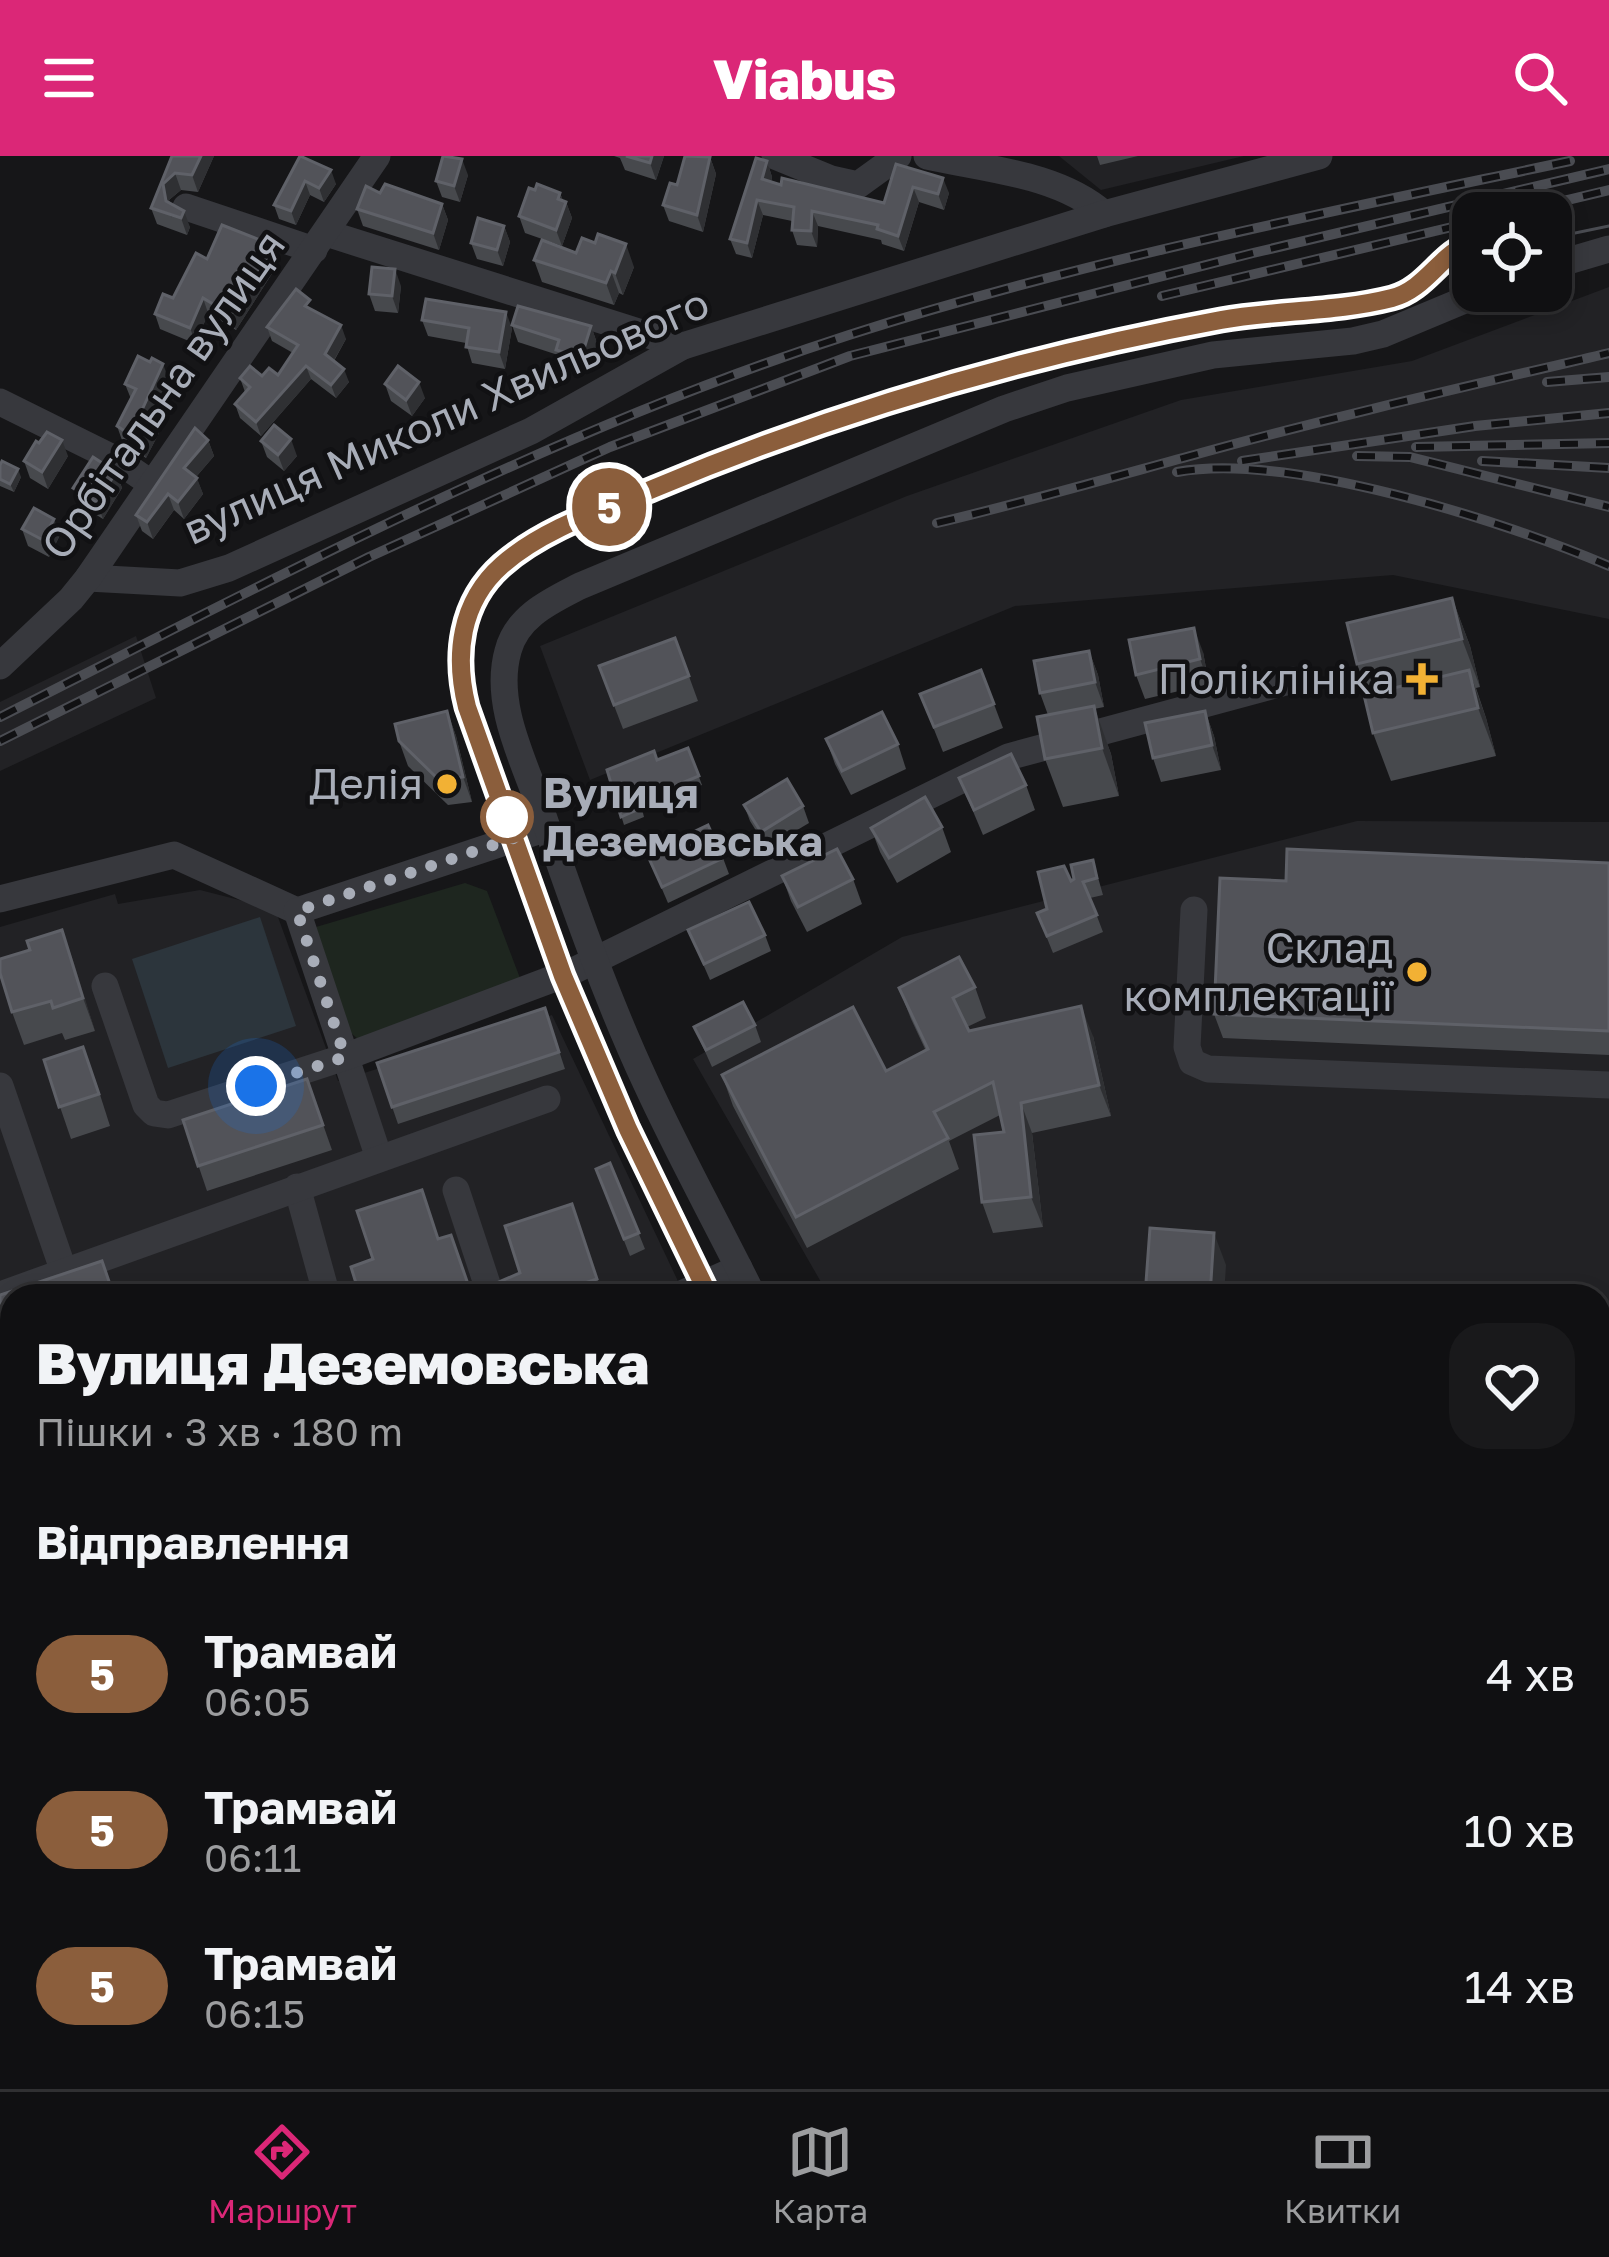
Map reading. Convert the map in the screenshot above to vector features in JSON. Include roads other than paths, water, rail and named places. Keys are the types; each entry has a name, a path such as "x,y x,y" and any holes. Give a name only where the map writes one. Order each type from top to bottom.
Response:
{"street":[{"name":"Орбітальна вулиця","path":"0,666 88,578 376,156"},
{"path":"775,156 858,185 898,156"},
{"path":"927,156 1050,184 1088,200 1104,214"},
{"name":"вулиця Миколи Хвильового","path":"88,578 180,583 230,568 531,431 682,346 1104,214 1310,157"},
{"path":"186,207 682,346"},
{"path":"1572,260 1609,249"},
{"path":"747,1284 646,1084 547,828 510,722 504,677 508,649 518,628 550,602 1004,409 1067,388 1213,355 1382,334 1452,305"},
{"path":"0,402 117,460 152,484"},
{"path":"105,986 146,1105 154,1113 168,1115 345,1057 595,962 1007,757 1294,680"},
{"path":"0,899 174,855 297,911 547,828"},
{"path":"1194,910 1187,1047 1192,1063 1208,1069 1609,1085"},
{"path":"297,911 380,1159"},
{"path":"0,1085 64,1272"},
{"path":"31,1284 547,1099"},
{"path":"297,1187 324,1284"},
{"path":"456,1190 487,1284"},
{"path":"704,1284 740,1268"}],"tram line":[{"path":"1572,234 1609,226"},
{"path":"703,1284 628,1129 563,976 467,707 461,669 464,631 488,580 518,552 555,530 791,436 999,371 1140,337 1234,318 1392,298 1414,287 1452,253"},
{"name":"5","path":"703,1284 628,1129 563,976 467,707 460,646 473,602 488,580 501,566 560,529 740,453 908,394 1213,322 1389,299 1408,292 1452,253"}],"railway":[{"path":"0,717 417,510 630,415 739,373 1027,283 1570,161"},
{"path":"0,741 369,557 610,447 850,356 1253,253 1609,169"},
{"path":"1572,199 1609,190"},
{"path":"1162,296 1452,227"},
{"path":"937,523 1303,426 1609,353"},
{"path":"1547,382 1609,377"},
{"path":"1242,461 1475,426 1609,413"},
{"path":"1416,447 1609,443"},
{"path":"1357,456 1410,457 1609,507"},
{"path":"1482,461 1609,468"},
{"path":"1177,472 1223,468 1335,481 1456,511 1609,566"}],"place":[{"name":"Поліклініка","path":"1422,679"},
{"name":"Делія","path":"447,784"},
{"name":"Вулиця Деземовська","path":"507,817"},
{"name":"Склад комплектації","path":"1417,972"}]}
